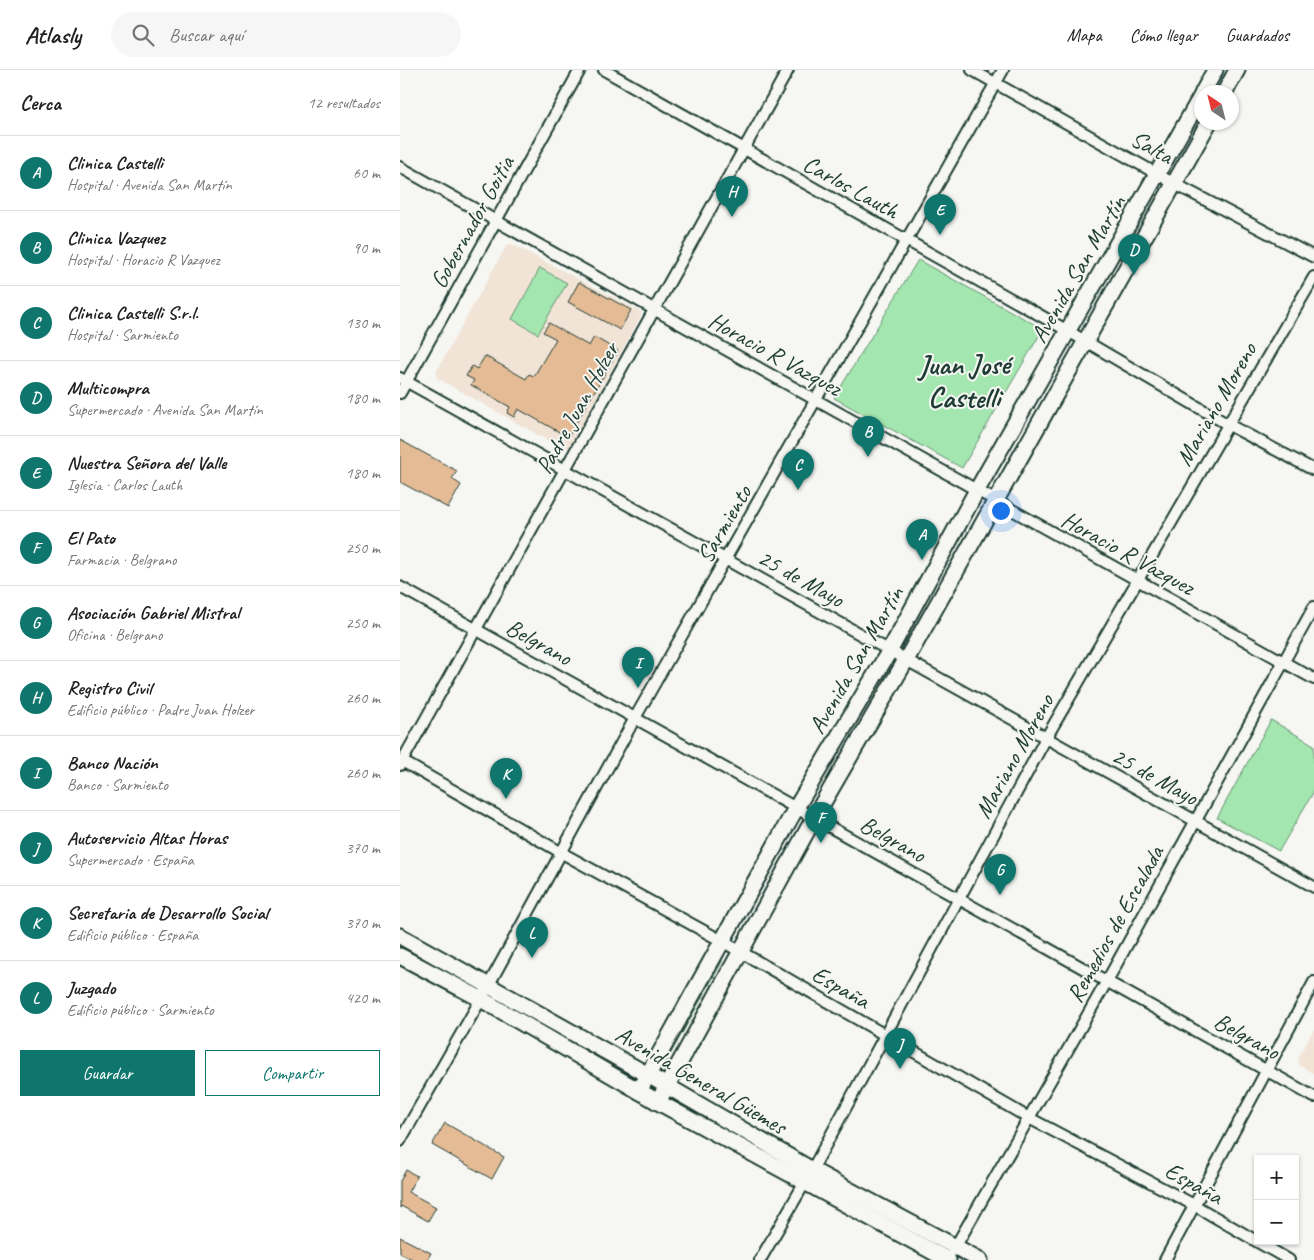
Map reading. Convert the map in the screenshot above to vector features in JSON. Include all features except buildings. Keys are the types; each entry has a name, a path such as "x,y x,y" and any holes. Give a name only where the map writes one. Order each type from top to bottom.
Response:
{"main road":[{"name":"Avenida San Martín","path":"1207,85 1215,70"},
{"path":"1229,85 1237,70"},
{"name":"Avenida San Martín","path":"639,1091 796,808 890,650 977,490 1194,109"},
{"name":"Avenida San Martín","path":"658,1102 814,818 906,660 1205,130"},
{"name":"Avenida General Güemes","path":"400,936 666,1085 809,1176 948,1260"},
{"name":"Avenida General Güemes","path":"400,956 481,999 658,1102 955,1246 980,1260"}],"street":[{"name":"Gobernador Goitia","path":"400,393 403,380 580,70"},
{"name":"Carlos Lauth","path":"604,70 1068,331 1227,424 1314,470"},
{"name":"Padre Juan Holzer","path":"401,762 788,70"},
{"name":"Salta","path":"972,70 1175,184 1314,257"},
{"name":"Sarmiento","path":"400,1141 481,999 635,718 817,401 1003,70"},
{"name":"Horacio R Vazquez","path":"400,167 1314,680"},
{"name":"Mariano Moreno","path":"760,1260 809,1176 1046,738 1136,580 1314,277"},
{"name":"25 de Mayo","path":"403,380 1314,887"},
{"name":"Belgrano","path":"400,587 1314,1097"},
{"name":"Remedios de Escalada","path":"948,1260 1107,981 1314,607"},
{"name":"España","path":"401,762 722,941 1029,1118 1194,1205 1289,1260"},
{"path":"1165,1260 1314,982"}],"shaded area":[{"path":"512,244 641,312 641,316 569,448 563,449 437,378 436,372 507,245"},
{"path":"1314,1029 1314,1074 1299,1065 1298,1058"}],"green space":[{"path":"918,260 1043,329 962,468 834,398"},
{"path":"540,268 567,283 538,334 512,319"},
{"path":"1271,720 1314,745 1314,791 1279,851 1217,818"},
{"path":"719,957 722,959 722,962 666,1062 662,1066 659,1065"}],"place":[{"name":"Registro Civil","path":"732,217"},
{"name":"Nuestra Señora del Valle","path":"940,235"},
{"name":"Multicompra","path":"1134,275"},
{"name":"Clinica Vazquez","path":"868,457"},
{"name":"Clinica Castelli S.r.l.","path":"798,490"},
{"name":"Clinica Castelli","path":"922,560"},
{"name":"Banco Nación","path":"638,688"},
{"name":"Secretaria de Desarrollo Social","path":"506,799"},
{"name":"El Pato","path":"821,843"},
{"name":"Asociación Gabriel Mistral","path":"1000,895"},
{"name":"Juzgado","path":"532,958"},
{"name":"Autoservicio Altas Horas","path":"900,1069"}],"district":[{"name":"Juan José Castelli","path":"964,381"}]}
